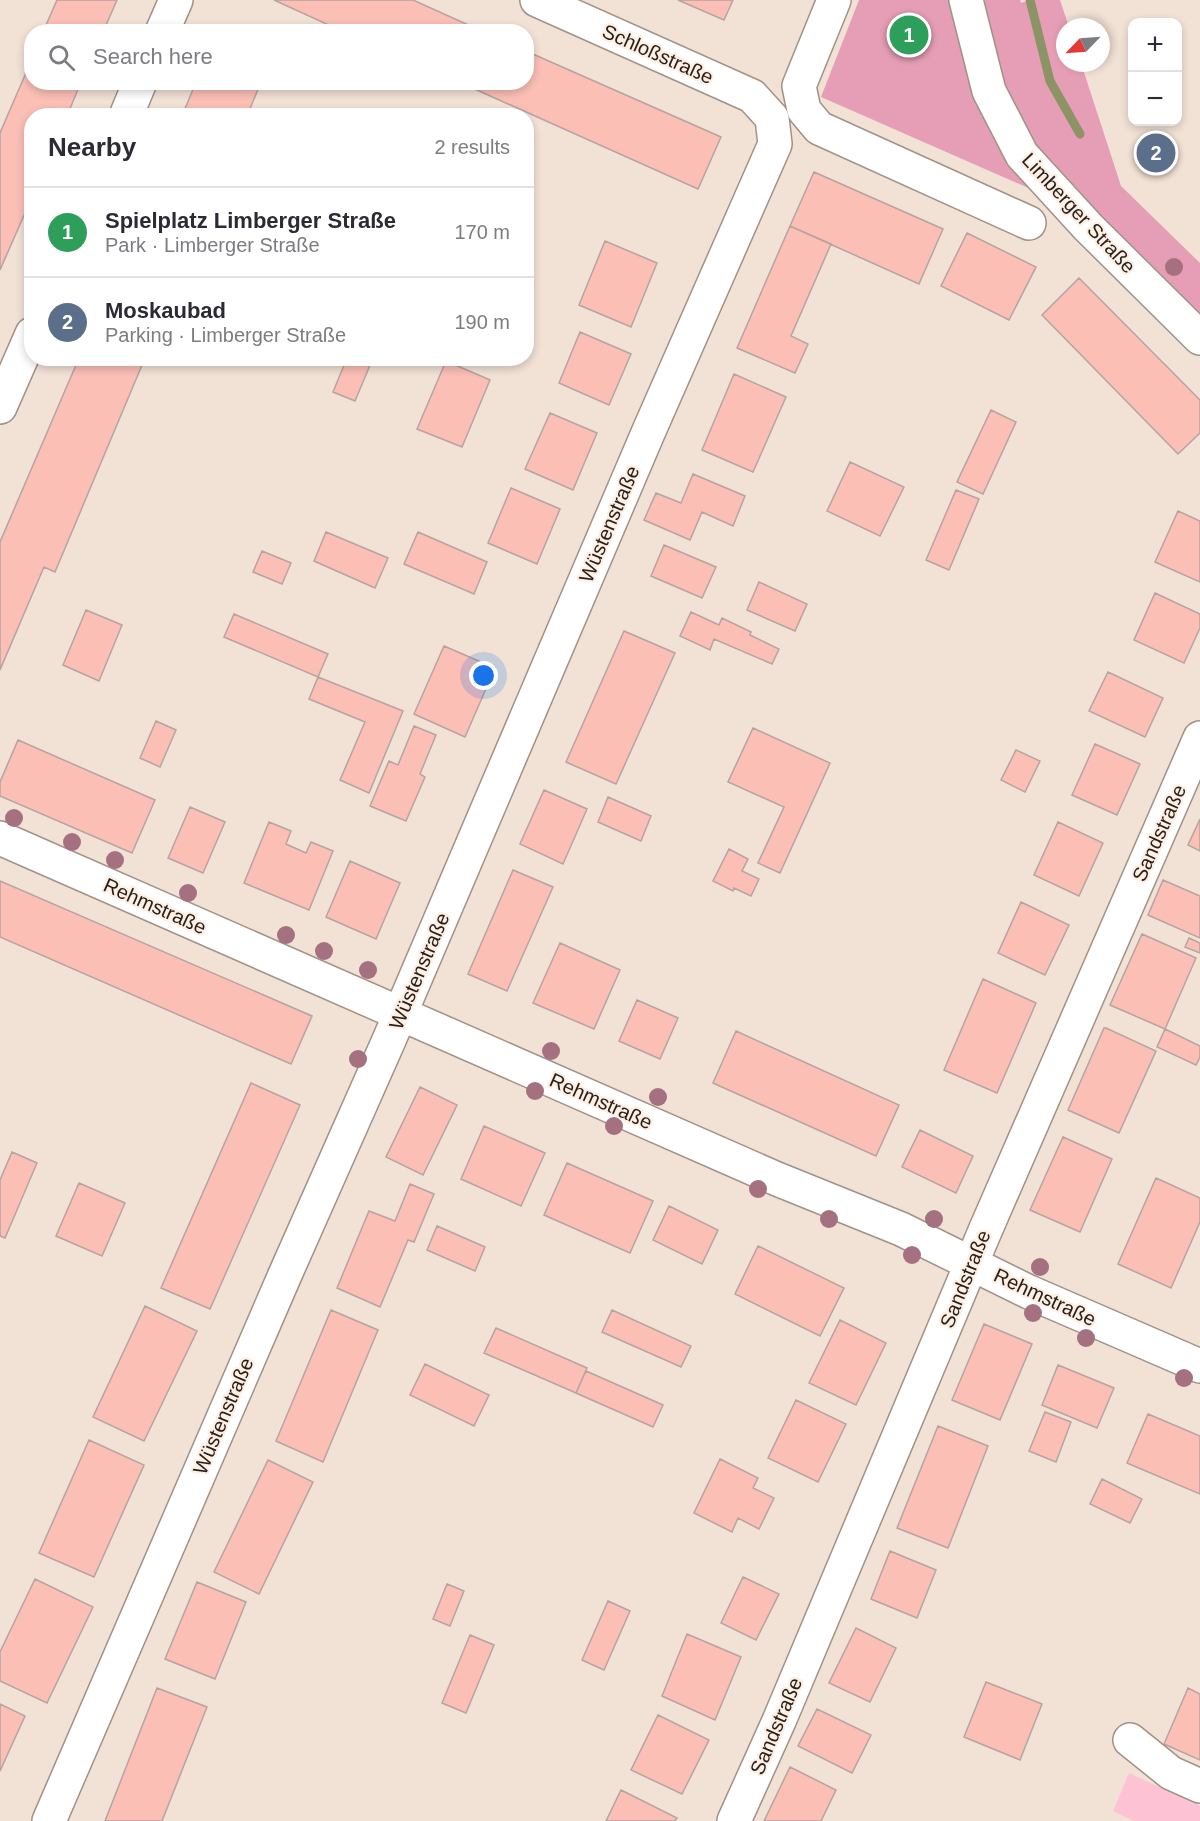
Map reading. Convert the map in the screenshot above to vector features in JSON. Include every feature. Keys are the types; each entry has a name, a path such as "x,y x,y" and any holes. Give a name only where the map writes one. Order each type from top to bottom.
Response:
{"street":[{"path":"166,24 176,0"},
{"name":"Schloßstraße","path":"537,0 752,96 772,118"},
{"path":"834,0 800,86 804,110 819,128 1029,223"},
{"name":"Limberger Straße","path":"966,0 989,91 1022,155 1088,227 1200,338"},
{"path":"129,108 137,90"},
{"name":"Wüstenstraße","path":"49,1821 775,144 772,118"},
{"path":"0,407 24,352"},
{"name":"Sandstraße","path":"734,1821 972,1263 1200,738"},
{"name":"Rehmstraße","path":"0,838 777,1179 900,1229 1029,1292 1200,1366"},
{"path":"1130,1740 1171,1773 1200,1786"}],"shaded area":[{"path":"859,0 1020,0 1021,3 1030,0 1060,0 1066,18 1056,18 1056,72 1084,72 1121,186 1200,263 1200,319 1099,219 821,97"},
{"path":"1129,1773 1200,1806 1200,1821 1134,1821 1113,1811"}],"building":[{"path":"57,0 117,0 106,24 46,24"},
{"path":"274,0 413,0 466,24 326,24"},
{"path":"678,0 733,0 724,20"},
{"path":"534,55 721,137 698,189 534,116 534,108 517,108 477,90 534,90"},
{"path":"24,78 24,90 78,90 70,108 24,108 24,215 0,270 0,133"},
{"path":"193,90 258,90 250,108 185,108"},
{"path":"814,172 943,229 919,284 790,226"},
{"path":"790,226 831,244 791,336 808,344 795,373 737,348"},
{"path":"967,233 1036,267 1009,320 941,286"},
{"path":"605,241 657,263 631,327 579,305"},
{"path":"1079,278 1200,400 1200,433 1178,454 1042,315"},
{"path":"580,332 631,354 609,405 559,383"},
{"path":"76,366 142,366 55,572 44,567 0,670 0,542"},
{"path":"344,366 370,366 355,401 333,392"},
{"path":"444,366 458,366 490,380 462,447 417,429"},
{"path":"734,374 786,397 753,472 702,450"},
{"path":"991,410 1016,422 983,494 957,482"},
{"path":"550,413 597,433 573,490 525,469"},
{"path":"850,462 904,487 880,536 827,511"},
{"path":"693,474 745,496 733,526 702,512 690,540 644,520 656,493 681,503"},
{"path":"511,488 560,509 537,564 488,543"},
{"path":"956,490 979,499 949,570 926,560"},
{"path":"1178,511 1200,521 1200,582 1155,562"},
{"path":"326,532 388,558 375,588 314,561"},
{"path":"418,532 487,562 474,594 404,564"},
{"path":"664,545 716,567 702,598 651,576"},
{"path":"262,551 291,563 282,584 253,572"},
{"path":"759,582 807,604 795,631 747,610"},
{"path":"1155,593 1200,614 1200,628 1184,663 1134,640"},
{"path":"86,610 122,625 99,681 63,665"},
{"path":"691,612 719,625 722,618 779,649 772,664 714,639 710,650 680,636"},
{"path":"234,614 328,654 318,677 224,637"},
{"path":"624,631 675,653 616,784 566,762"},
{"path":"444,646 495,668 465,737 414,714"},
{"path":"1108,672 1163,698 1145,737 1089,711"},
{"path":"318,677 403,711 369,793 340,780 365,722 309,699"},
{"path":"156,721 176,730 160,767 140,758"},
{"path":"414,726 436,735 420,774 425,777 406,821 370,806 389,761 398,765"},
{"path":"753,728 830,763 780,873 758,863 784,807 728,782"},
{"path":"18,740 155,800 132,853 0,796 0,782"},
{"path":"1095,744 1140,764 1117,815 1072,795"},
{"path":"1016,750 1040,761 1025,792 1001,780"},
{"path":"544,790 587,809 563,864 520,844"},
{"path":"608,797 651,816 641,841 598,822"},
{"path":"190,807 225,822 203,873 168,858"},
{"path":"1200,819 1200,851 1188,845"},
{"path":"269,822 291,831 286,844 306,853 311,842 333,851 309,910 244,883"},
{"path":"1058,822 1103,843 1079,896 1034,875"},
{"path":"729,849 748,859 742,871 759,879 751,896 734,888 733,891 713,881"},
{"path":"350,861 400,883 376,939 326,917"},
{"path":"513,870 553,887 507,991 468,974"},
{"path":"1163,880 1200,896 1200,938 1148,915"},
{"path":"0,881 312,1016 291,1064 0,937"},
{"path":"1021,902 1069,925 1045,975 998,953"},
{"path":"1142,934 1196,958 1165,1029 1110,1005"},
{"path":"1189,938 1200,943 1200,953 1185,947"},
{"path":"560,943 620,970 594,1029 533,1003"},
{"path":"983,979 1036,1003 997,1093 944,1070"},
{"path":"637,1000 678,1018 660,1059 619,1041"},
{"path":"1104,1028 1156,1051 1119,1133 1068,1110"},
{"path":"1165,1029 1200,1046 1200,1057 1196,1065 1157,1047"},
{"path":"736,1031 899,1105 876,1156 713,1083"},
{"path":"251,1083 300,1105 210,1309 161,1288"},
{"path":"420,1087 457,1105 423,1175 386,1157"},
{"path":"484,1126 545,1153 521,1206 461,1179"},
{"path":"920,1130 973,1156 956,1193 902,1167"},
{"path":"1063,1137 1112,1159 1080,1232 1030,1210"},
{"path":"12,1152 37,1163 5,1238 0,1236 0,1180"},
{"path":"567,1163 653,1201 630,1253 544,1215"},
{"path":"1156,1178 1200,1198 1200,1222 1171,1288 1118,1264"},
{"path":"79,1183 125,1203 102,1256 56,1236"},
{"path":"410,1184 434,1194 414,1242 408,1240 380,1307 337,1288 369,1211 395,1221"},
{"path":"669,1206 718,1230 702,1264 653,1240"},
{"path":"437,1226 485,1247 475,1271 427,1250"},
{"path":"758,1246 844,1288 820,1336 735,1294"},
{"path":"145,1306 197,1331 144,1441 93,1417"},
{"path":"331,1310 378,1330 323,1462 276,1441"},
{"path":"612,1310 691,1346 681,1367 602,1332"},
{"path":"840,1320 886,1343 856,1405 809,1383"},
{"path":"984,1324 1032,1344 1000,1420 952,1400"},
{"path":"496,1328 587,1368 576,1393 484,1353"},
{"path":"425,1364 489,1395 474,1426 410,1395"},
{"path":"1058,1365 1114,1388 1097,1428 1042,1405"},
{"path":"586,1371 663,1405 653,1427 576,1393"},
{"path":"796,1400 846,1424 818,1482 768,1458"},
{"path":"1045,1412 1071,1422 1056,1462 1029,1451"},
{"path":"1148,1414 1200,1436 1200,1494 1127,1463"},
{"path":"938,1426 988,1446 948,1548 897,1528"},
{"path":"89,1440 144,1465 94,1577 39,1553"},
{"path":"720,1459 758,1478 753,1488 774,1498 759,1529 738,1518 732,1532 694,1513"},
{"path":"268,1460 313,1482 259,1594 214,1572"},
{"path":"1102,1479 1142,1499 1130,1523 1090,1504"},
{"path":"890,1551 936,1570 917,1618 871,1599"},
{"path":"743,1577 779,1594 756,1640 721,1623"},
{"path":"35,1579 93,1607 47,1703 0,1681 0,1652"},
{"path":"197,1582 246,1602 215,1679 165,1659"},
{"path":"447,1584 464,1591 450,1626 433,1619"},
{"path":"608,1601 630,1611 604,1670 582,1660"},
{"path":"856,1628 896,1648 870,1702 829,1683"},
{"path":"687,1634 741,1657 715,1720 662,1696"},
{"path":"470,1635 494,1645 466,1713 442,1703"},
{"path":"986,1682 1042,1704 1020,1760 964,1737"},
{"path":"157,1688 207,1707 162,1821 105,1821"},
{"path":"1188,1688 1200,1694 1200,1760 1164,1744"},
{"path":"0,1704 25,1716 0,1771"},
{"path":"817,1709 871,1735 852,1773 798,1746"},
{"path":"658,1715 709,1740 682,1794 631,1770"},
{"path":"790,1767 836,1790 821,1821 764,1821"},
{"path":"621,1790 677,1818 675,1821 606,1821"}],"waterway":[{"path":"1030,0 1050,81 1080,134"}],"place":[{"name":"Spielplatz Limberger Straße","path":"909,35"},
{"name":"Moskaubad","path":"1156,153"}]}
